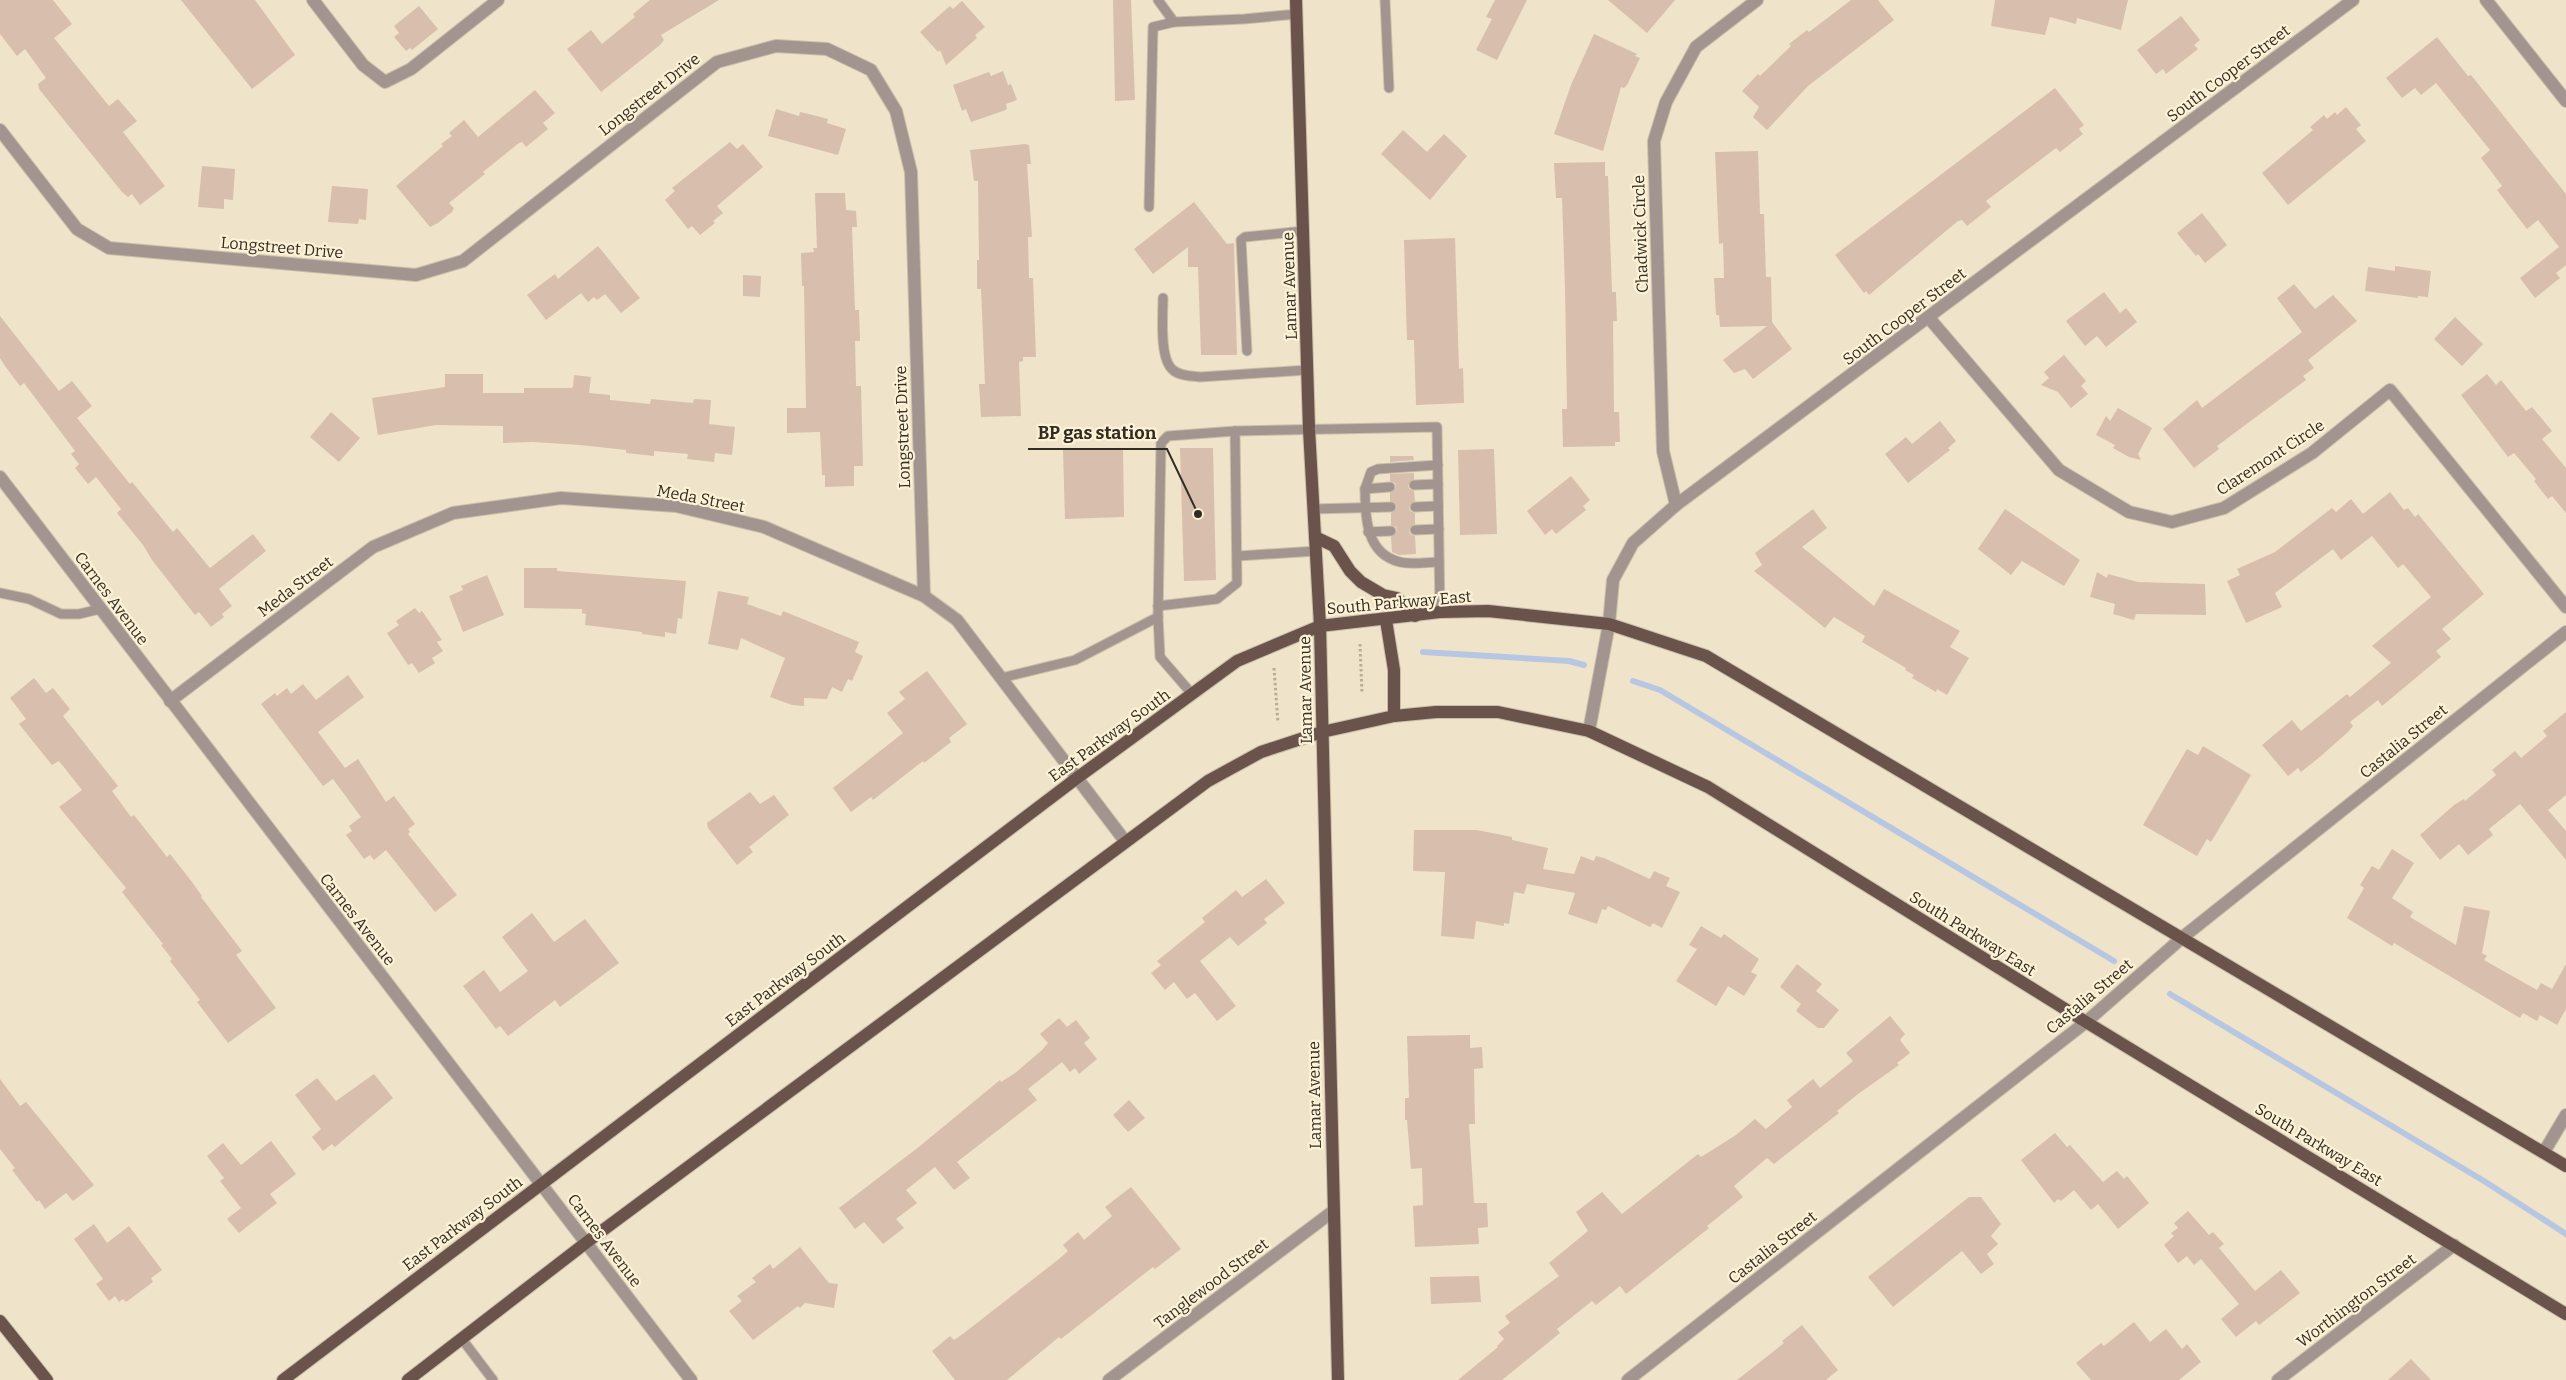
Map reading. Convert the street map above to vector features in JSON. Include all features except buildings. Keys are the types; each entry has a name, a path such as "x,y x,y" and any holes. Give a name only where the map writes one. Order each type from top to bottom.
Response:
{"main road":[{"name":"Lamar Avenue","path":"1296,0 1309,429 1320,626 1332,1212 1338,1380"},
{"path":"1315,537 1334,546 1350,571 1361,582 1383,595 1397,598 1414,616"},
{"name":"South Parkway East","path":"1320,626 1386,620 1440,612 1488,611 1609,624 1706,656 2183,937 2566,1166"},
{"path":"1386,620 1394,670 1394,716"},
{"name":"East Parkway South","path":"283,1380 1077,778 1237,661 1320,626"},
{"name":"South Parkway East","path":"1322,732 1394,716 1436,712 1498,712 1589,731 1708,787 2086,1022 2566,1314"},
{"path":"408,1380 587,1242 1208,781 1261,752 1322,732"},
{"path":"0,1321 47,1380"}],"street":[{"path":"313,0 363,65 385,82 411,70 498,0"},
{"name":"Chadwick Circle","path":"1676,505 1663,451 1654,141 1666,102 1696,47 1757,0"},
{"name":"South Cooper Street","path":"1589,731 1609,624 1613,580 1634,543 1676,505 1929,318 2350,0"},
{"path":"2486,0 2566,101"},
{"name":"Longstreet Drive","path":"0,130 77,228 109,248 416,275 464,262 717,62 776,46 827,49 871,70 896,111 911,172 924,596"},
{"name":"Claremont Circle","path":"1929,318 2059,470 2129,512 2172,522 2224,508 2312,452 2390,390 2566,607"},
{"name":"Carnes Avenue","path":"0,477 170,701 542,1182 691,1380"},
{"name":"Meda Street","path":"170,701 374,547 453,513 561,498 676,506 764,527 924,596 957,620 1126,841"},
{"name":"Castalia Street","path":"1628,1380 2086,1022 2183,937 2566,632"},
{"path":"2544,1152 2566,1116"},
{"name":"Tanglewood Street","path":"1109,1380 1332,1212"},
{"name":"Worthington Street","path":"2278,1380 2454,1245"}],"lane":[{"path":"1158,0 1174,22"},
{"path":"1385,0 1389,88"},
{"path":"1149,207 1153,27 1174,22 1244,19 1297,14"},
{"path":"1247,351 1241,240 1245,237 1303,231"},
{"path":"1163,298 1165,358 1173,370 1183,375 1200,377 1307,370"},
{"path":"1192,694 1160,657 1158,606 1160,443 1168,436 1236,431 1437,427 1440,612"},
{"path":"1158,606 1217,599 1238,583 1236,431"},
{"path":"1438,465 1378,469 1371,472 1367,478 1365,489 1365,507 1368,532 1373,543 1391,559 1402,562 1439,562"},
{"path":"1414,485 1438,484"},
{"path":"1365,489 1390,486"},
{"path":"1415,507 1438,506"},
{"path":"1313,509 1390,507"},
{"path":"1415,530 1439,529"},
{"path":"1368,532 1391,531"},
{"path":"1238,556 1316,551"},
{"path":"0,593 29,599 61,614 79,614 100,609"},
{"path":"1001,678 1075,660 1158,617"},
{"path":"462,1339 493,1380"}],"path":[{"path":"1360,644 1362,693"},
{"path":"1274,668 1278,723"}],"waterway":[{"path":"1423,652 1569,661 1584,665"},
{"path":"1633,681 1660,690 2114,961"},
{"path":"2170,994 2484,1181 2566,1234"}],"place":[{"name":"BP gas station","path":"1198,514"}]}
